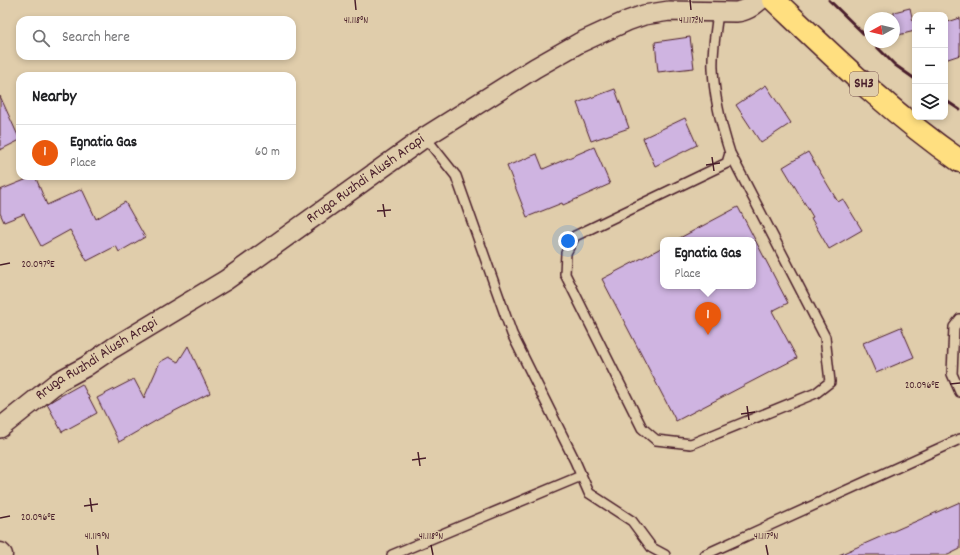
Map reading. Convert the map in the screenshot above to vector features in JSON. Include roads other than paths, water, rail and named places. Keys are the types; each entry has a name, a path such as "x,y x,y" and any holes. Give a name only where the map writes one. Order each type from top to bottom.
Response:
{"main road":[{"name":"SH3","path":"774,0 853,76 960,161"}],"street":[{"name":"Rruga Ruzhdi Alush Arapi","path":"0,428 59,381 85,367 113,348 226,280 425,137 535,68 578,43 627,21 655,12 744,11 752,7 760,0"}],"lane":[{"path":"718,12 713,67 717,106 730,153 825,337 830,382 816,393 691,444 656,440 642,428 566,274 566,253 575,236 727,163 730,153"},
{"path":"425,137 456,176 512,334 589,493 632,521 652,548 665,555"},
{"path":"960,319 954,326 952,374 960,392"},
{"path":"704,555 960,439"},
{"path":"392,555 581,476"}],"railway":[{"path":"829,0 864,34"},
{"path":"878,48 895,65 912,77"},
{"path":"948,102 960,110"}],"place":[{"name":"Egnatia Gas","path":"708,335"}]}
